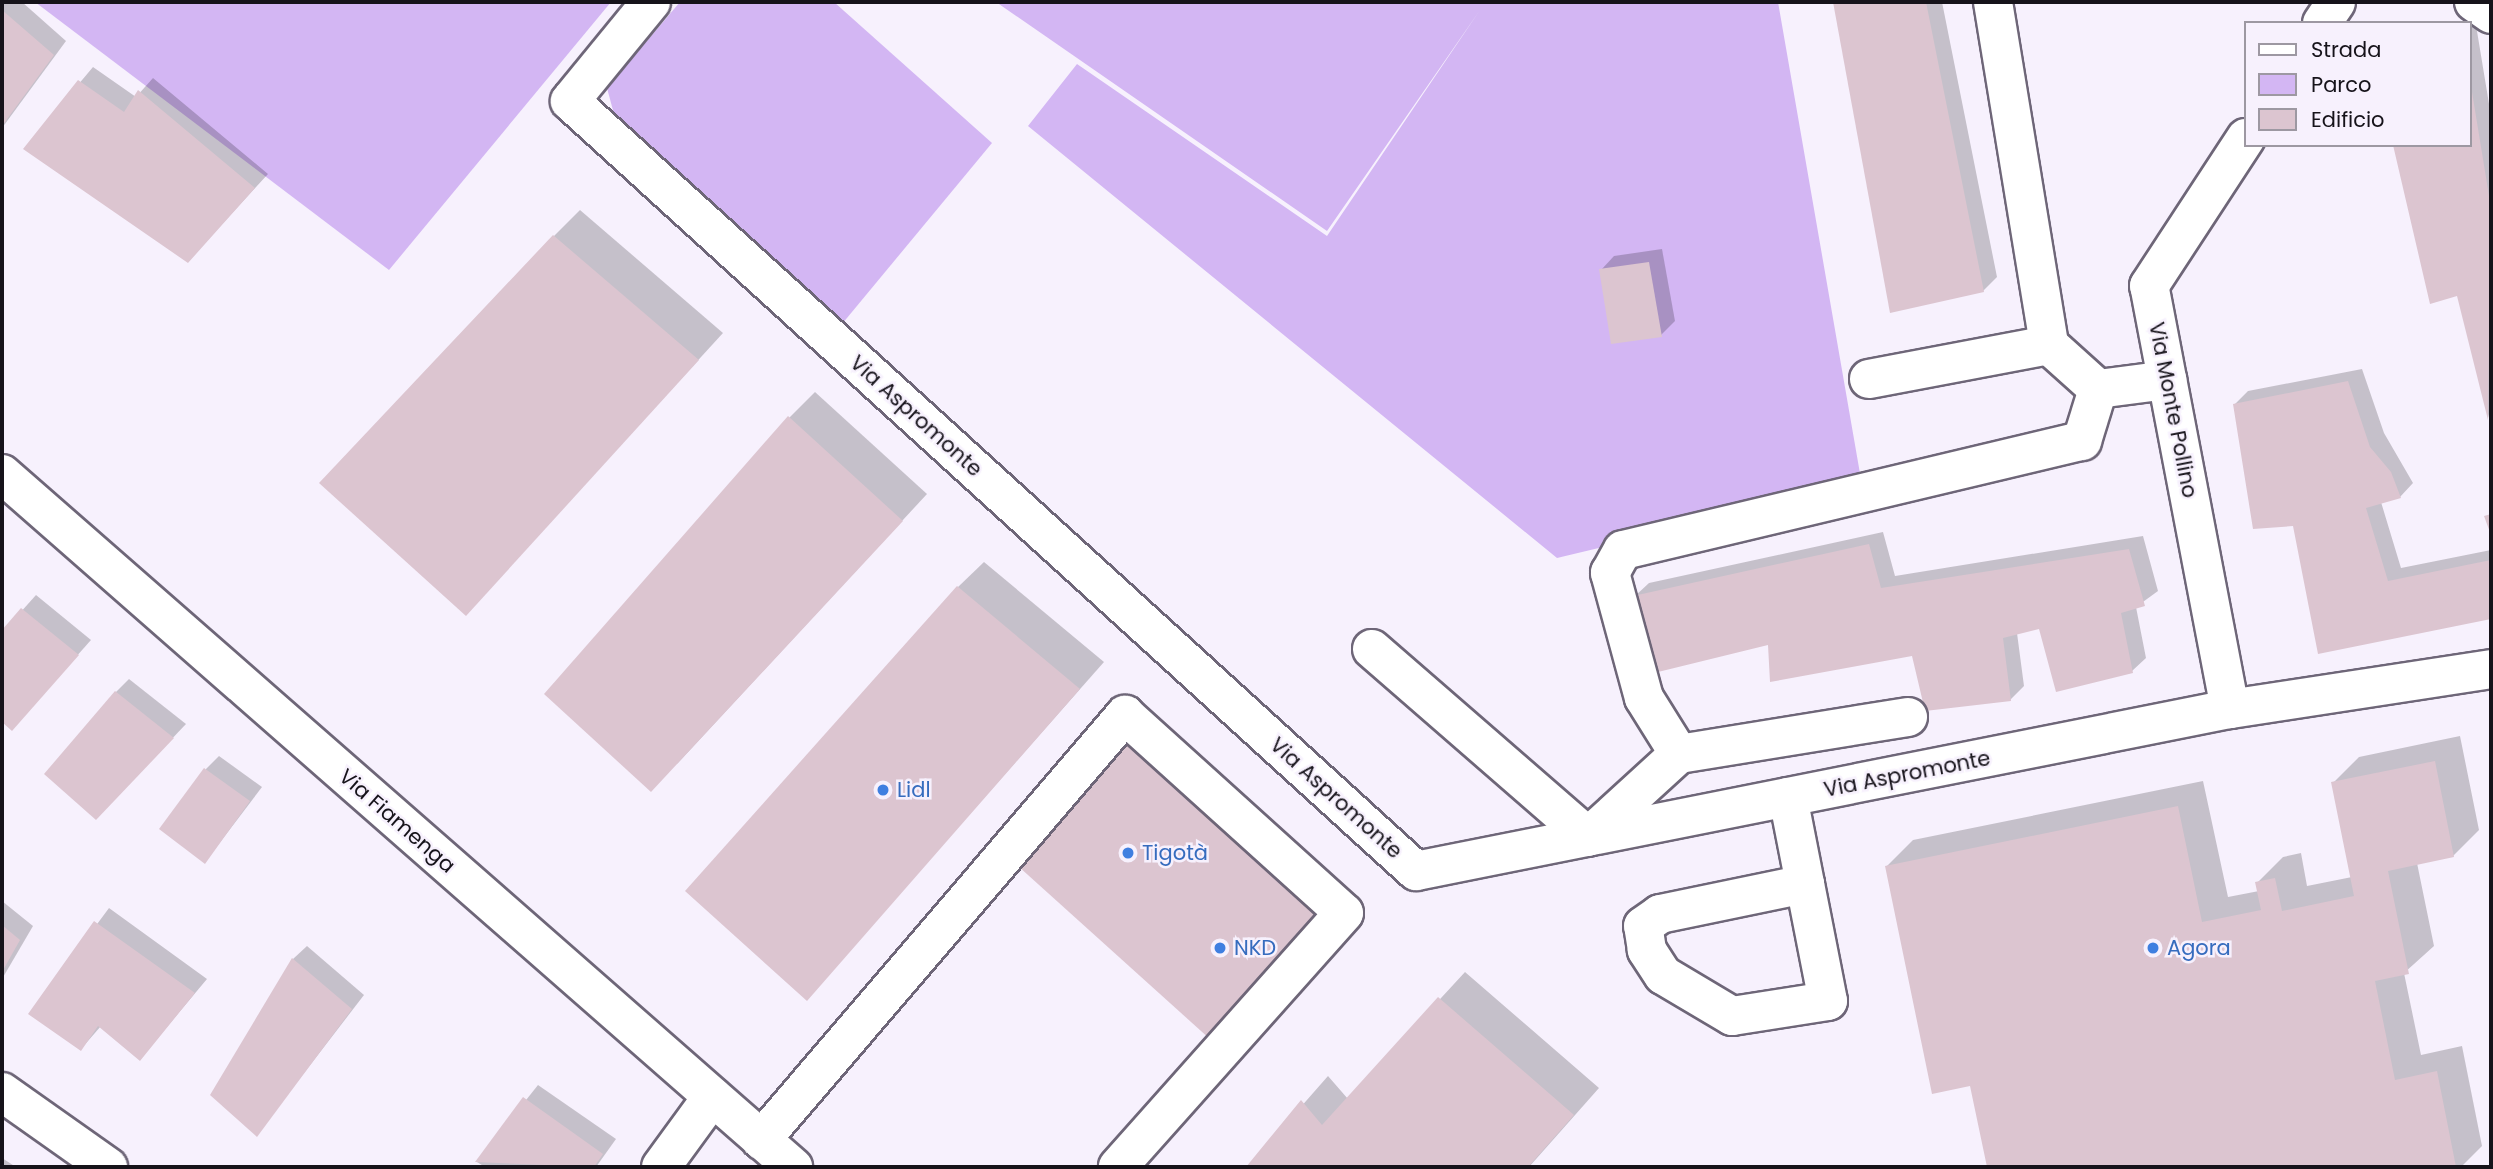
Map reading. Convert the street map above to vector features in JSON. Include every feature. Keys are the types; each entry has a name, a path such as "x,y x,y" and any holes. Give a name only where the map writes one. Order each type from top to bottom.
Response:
{"street":[{"name":"Via Aspromonte","path":"652,2 570,101 1416,871 2230,709 2491,669"},
{"path":"1993,2 2049,345 2098,389 2167,380"},
{"path":"2323,21 2336,2"},
{"path":"2474,2 2491,14"},
{"name":"Via Monte Pollino","path":"2230,709 2149,286 2244,141"},
{"path":"1869,379 2049,345"},
{"path":"1679,754 1644,698 1637,673 1610,573 1623,550 2082,441 2098,389"},
{"name":"Via Fiamenga","path":"2,474 793,1167"},
{"path":"1372,649 1588,837 1679,754 1908,717"},
{"path":"761,1140 1125,715 1344,913 1118,1167"},
{"path":"1788,797 1828,1001 1732,1016 1663,975 1647,950 1643,926 1660,914 1805,884"},
{"path":"2,1092 108,1167"},
{"path":"661,1167 712,1097"}],"green space":[{"path":"35,2 611,2 389,270"},
{"path":"680,2 834,2 992,143 842,324 618,129 607,88"},
{"path":"996,2 1778,2 1862,485 1557,558 1028,126 1077,64 1327,236 1480,10 1327,231"}],"building":[{"path":"1833,2 1926,2 1984,292 1890,313"},
{"path":"2,10 54,55 2,126"},
{"path":"78,80 124,112 138,90 255,188 188,263 23,149"},
{"path":"2472,92 2491,208 2488,420 2457,296 2430,304 2393,147 2472,147"},
{"path":"553,235 699,360 466,616 319,483"},
{"path":"1649,262 1662,337 1611,344 1599,269"},
{"path":"2348,381 2370,447 2391,472 2401,498 2366,508 2388,581 2491,560 2491,619 2318,654 2293,526 2253,529 2233,404"},
{"path":"788,416 903,521 651,792 544,694"},
{"path":"2491,514 2491,535 2484,516"},
{"path":"1869,544 1881,588 2129,549 2145,606 2121,613 2133,673 2056,692 2039,629 2003,638 2011,701 1925,711 1912,656 1770,682 1768,645 1658,672 1633,596"},
{"name":"Lidl","path":"957,586 1080,689 807,1001 685,891"},
{"path":"21,608 79,655 12,731 2,722 2,630"},
{"path":"115,691 174,738 96,820 44,774"},
{"path":"1127,745 1321,915 1211,1040 1018,866"},
{"name":"Agora","path":"2435,761 2454,857 2388,871 2409,974 2375,981 2395,1080 2437,1071 2456,1167 1987,1167 1970,1086 1932,1094 1885,866 2178,806 2202,922 2261,910 2255,882 2275,878 2282,911 2354,896 2331,782"},
{"path":"204,768 250,801 205,864 159,829"},
{"path":"94,921 195,993 140,1061 98,1026 81,1051 28,1014"},
{"path":"2,925 20,940 2,972"},
{"path":"292,958 352,1009 257,1137 210,1095"},
{"path":"1438,997 1574,1115 1528,1167 1246,1167 1301,1100 1322,1125"},
{"path":"523,1097 603,1154 594,1167 475,1162"}],"place":[{"name":"Lidl","path":"883,790"},
{"name":"Tigotà","path":"1128,853"},
{"name":"NKD","path":"1220,948"},
{"name":"Agora","path":"2153,948"}]}
